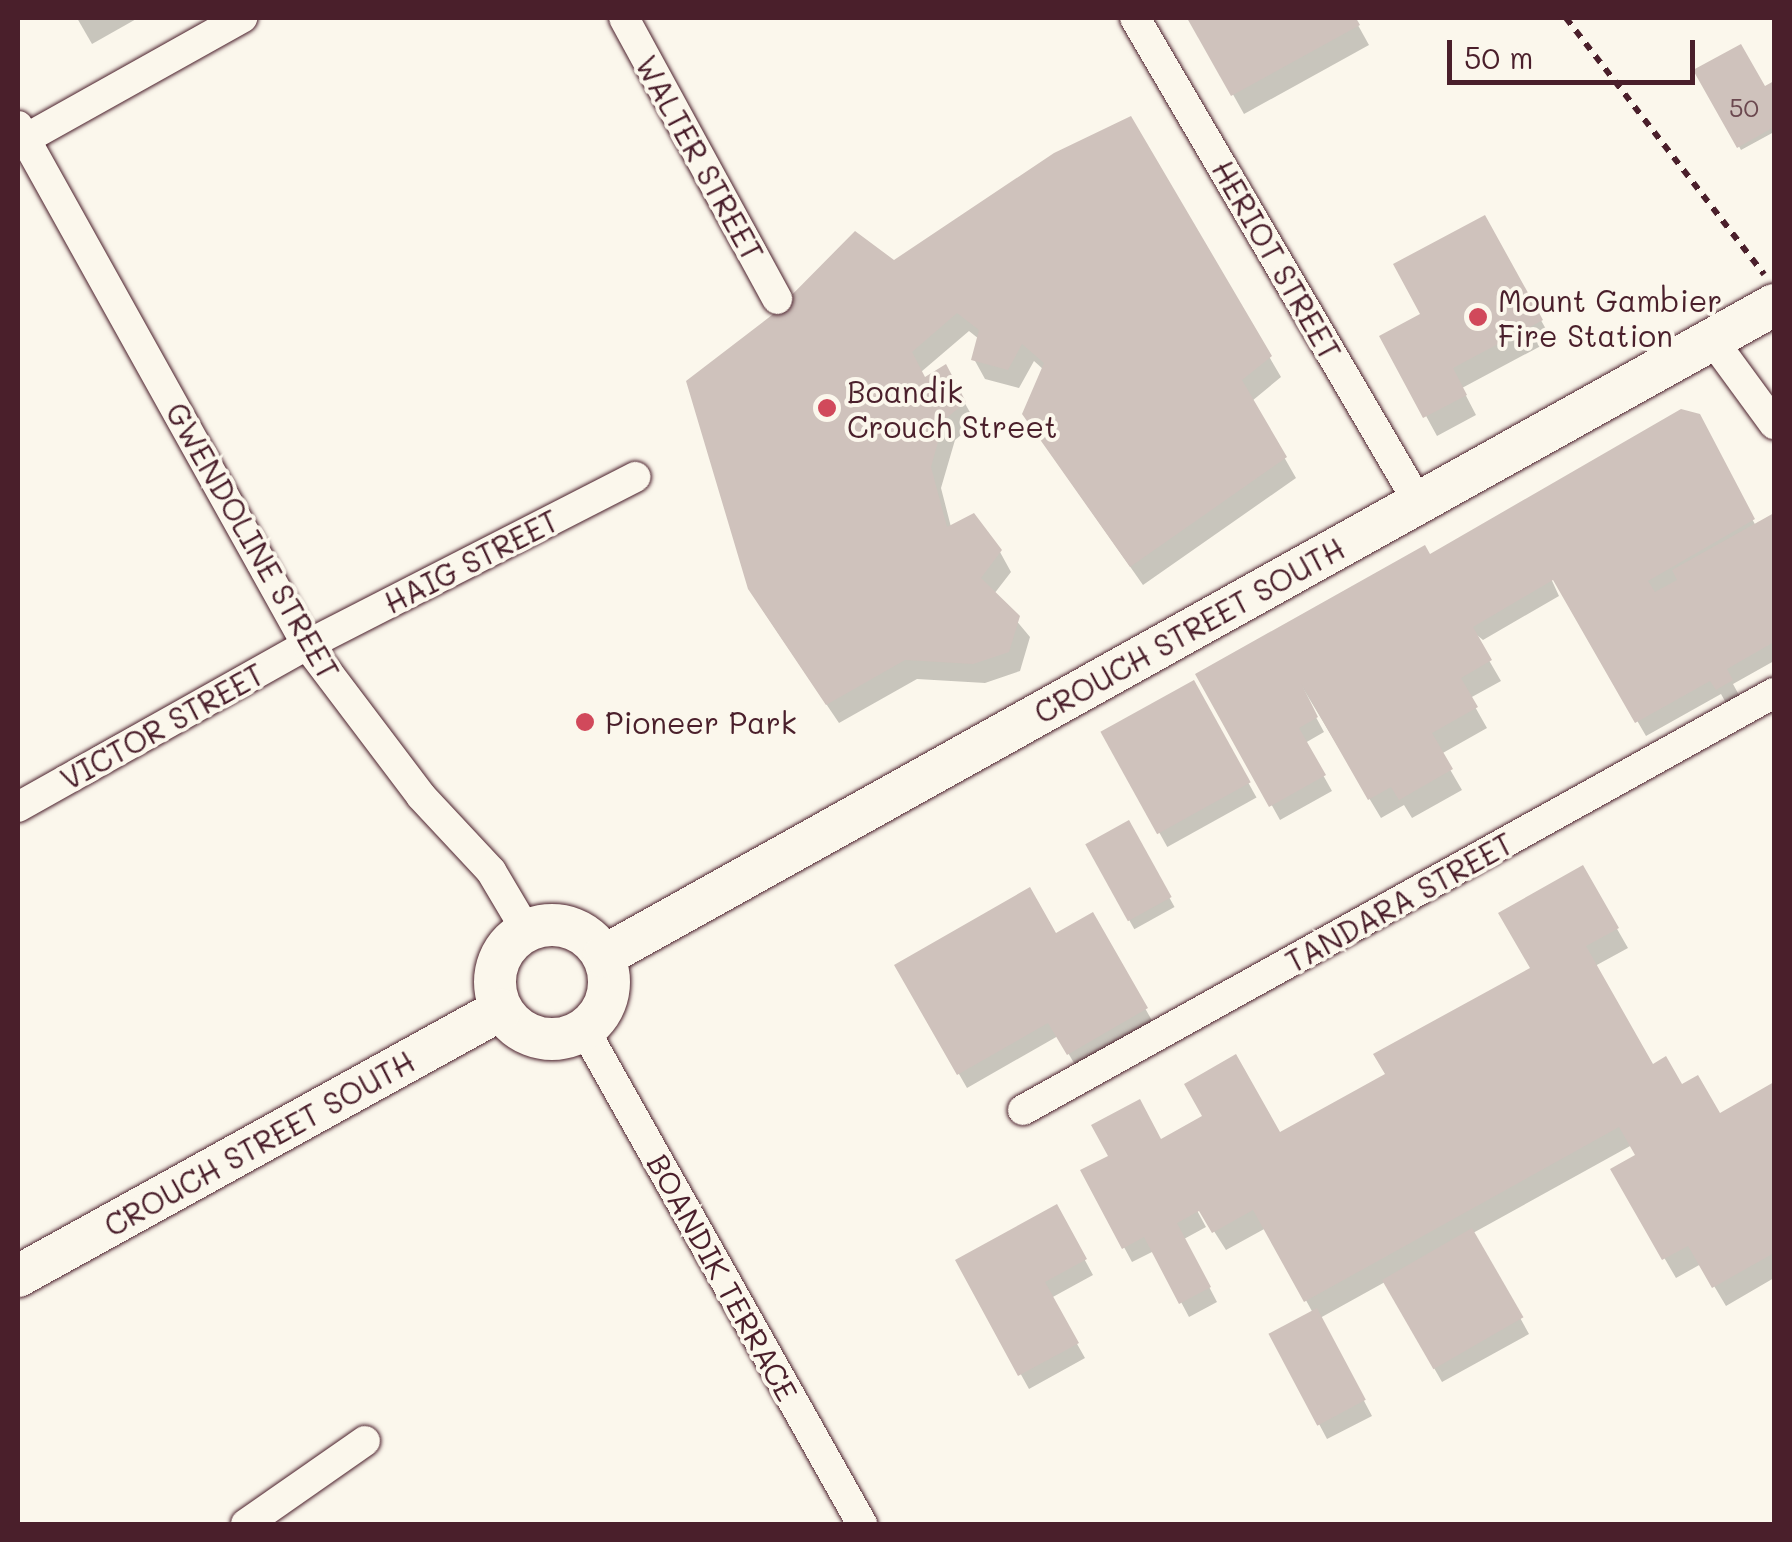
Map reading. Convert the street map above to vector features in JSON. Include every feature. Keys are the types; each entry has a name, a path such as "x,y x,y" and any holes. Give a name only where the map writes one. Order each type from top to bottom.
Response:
{"street":[{"path":"20,136 242,18"},
{"name":"WALTER STREET","path":"624,18 777,298"},
{"name":"HERIOT STREET","path":"1135,18 1418,502"},
{"name":"GWENDOLINE STREET","path":"20,136 307,645 421,796 491,871 526,930"},
{"name":"CROUCH STREET SOUTH","path":"604,956 1418,502 1714,342 1774,305"},
{"path":"1714,342 1774,424"},
{"name":"HAIG STREET","path":"307,645 636,477"},
{"name":"VICTOR STREET","path":"18,807 307,645"},
{"name":"TANDARA STREET","path":"1023,1110 1774,694"},
{"path":"567,926 588,936 604,956 606,999 584,1030 558,1040 536,1036 515,1027 500,1010 494,988 497,966 506,945 526,930 567,926"},
{"name":"CROUCH STREET SOUTH","path":"18,1276 500,1010"},
{"name":"BOANDIK TERRACE","path":"584,1030 862,1524"},
{"path":"246,1524 366,1441"}],"path":[{"path":"1566,18 1774,287"}],"building":[{"path":"1187,18 1356,18 1360,25 1231,96"},
{"path":"1741,44 1765,86 1774,81 1774,127 1737,148 1693,70"},
{"name":"Boandik Crouch Street","path":"1131,116 1272,356 1242,380 1287,457 1130,567 1022,414 1044,363 1022,344 1008,370 971,360 979,330 957,313 912,352 925,377 946,364 966,402 944,420 931,467 947,527 974,513 1002,550 981,578 1020,616 1009,652 973,664 905,660 826,705 748,589 686,381 772,315 855,231 894,260 1054,153"},
{"name":"Mount Gambier Fire Station","path":"1485,215 1543,320 1453,368 1467,395 1423,418 1379,336 1420,314 1393,264"},
{"path":"1681,409 1700,414 1755,519 1648,581 1655,592 1677,580 1672,570 1774,513 1774,642 1727,669 1733,680 1716,690 1710,681 1635,723 1553,580 1473,627 1492,660 1461,678 1478,707 1432,733 1453,769 1399,800 1391,787 1368,800 1301,683 1318,717 1299,728 1326,775 1269,807 1195,674 1425,545 1430,554"},
{"path":"1194,680 1251,782 1157,834 1100,732"},
{"path":"1129,820 1172,897 1128,921 1085,844"},
{"path":"1583,865 1619,928 1586,946 1653,1064 1666,1056 1682,1084 1698,1075 1720,1113 1774,1082 1774,1253 1712,1288 1688,1246 1662,1260 1610,1169 1635,1155 1619,1127 1304,1302 1253,1210 1212,1233 1199,1211 1177,1223 1211,1287 1179,1304 1144,1237 1122,1249 1080,1170 1108,1156 1091,1125 1140,1099 1161,1139 1202,1116 1184,1084 1236,1054 1280,1132 1385,1074 1373,1054 1530,968 1498,913"},
{"path":"1030,887 1056,933 1093,912 1148,1008 1067,1055 1048,1023 957,1075 894,965"},
{"path":"1057,1204 1087,1259 1045,1282 1079,1343 1018,1376 955,1260"},
{"path":"1472,1228 1524,1317 1433,1369 1382,1280"},
{"path":"1317,1308 1366,1400 1317,1426 1268,1334"}],"place":[{"name":"Mount Gambier Fire Station","path":"1478,317"},
{"name":"Boandik Crouch Street","path":"827,408"},
{"name":"Pioneer Park","path":"585,722"}]}
